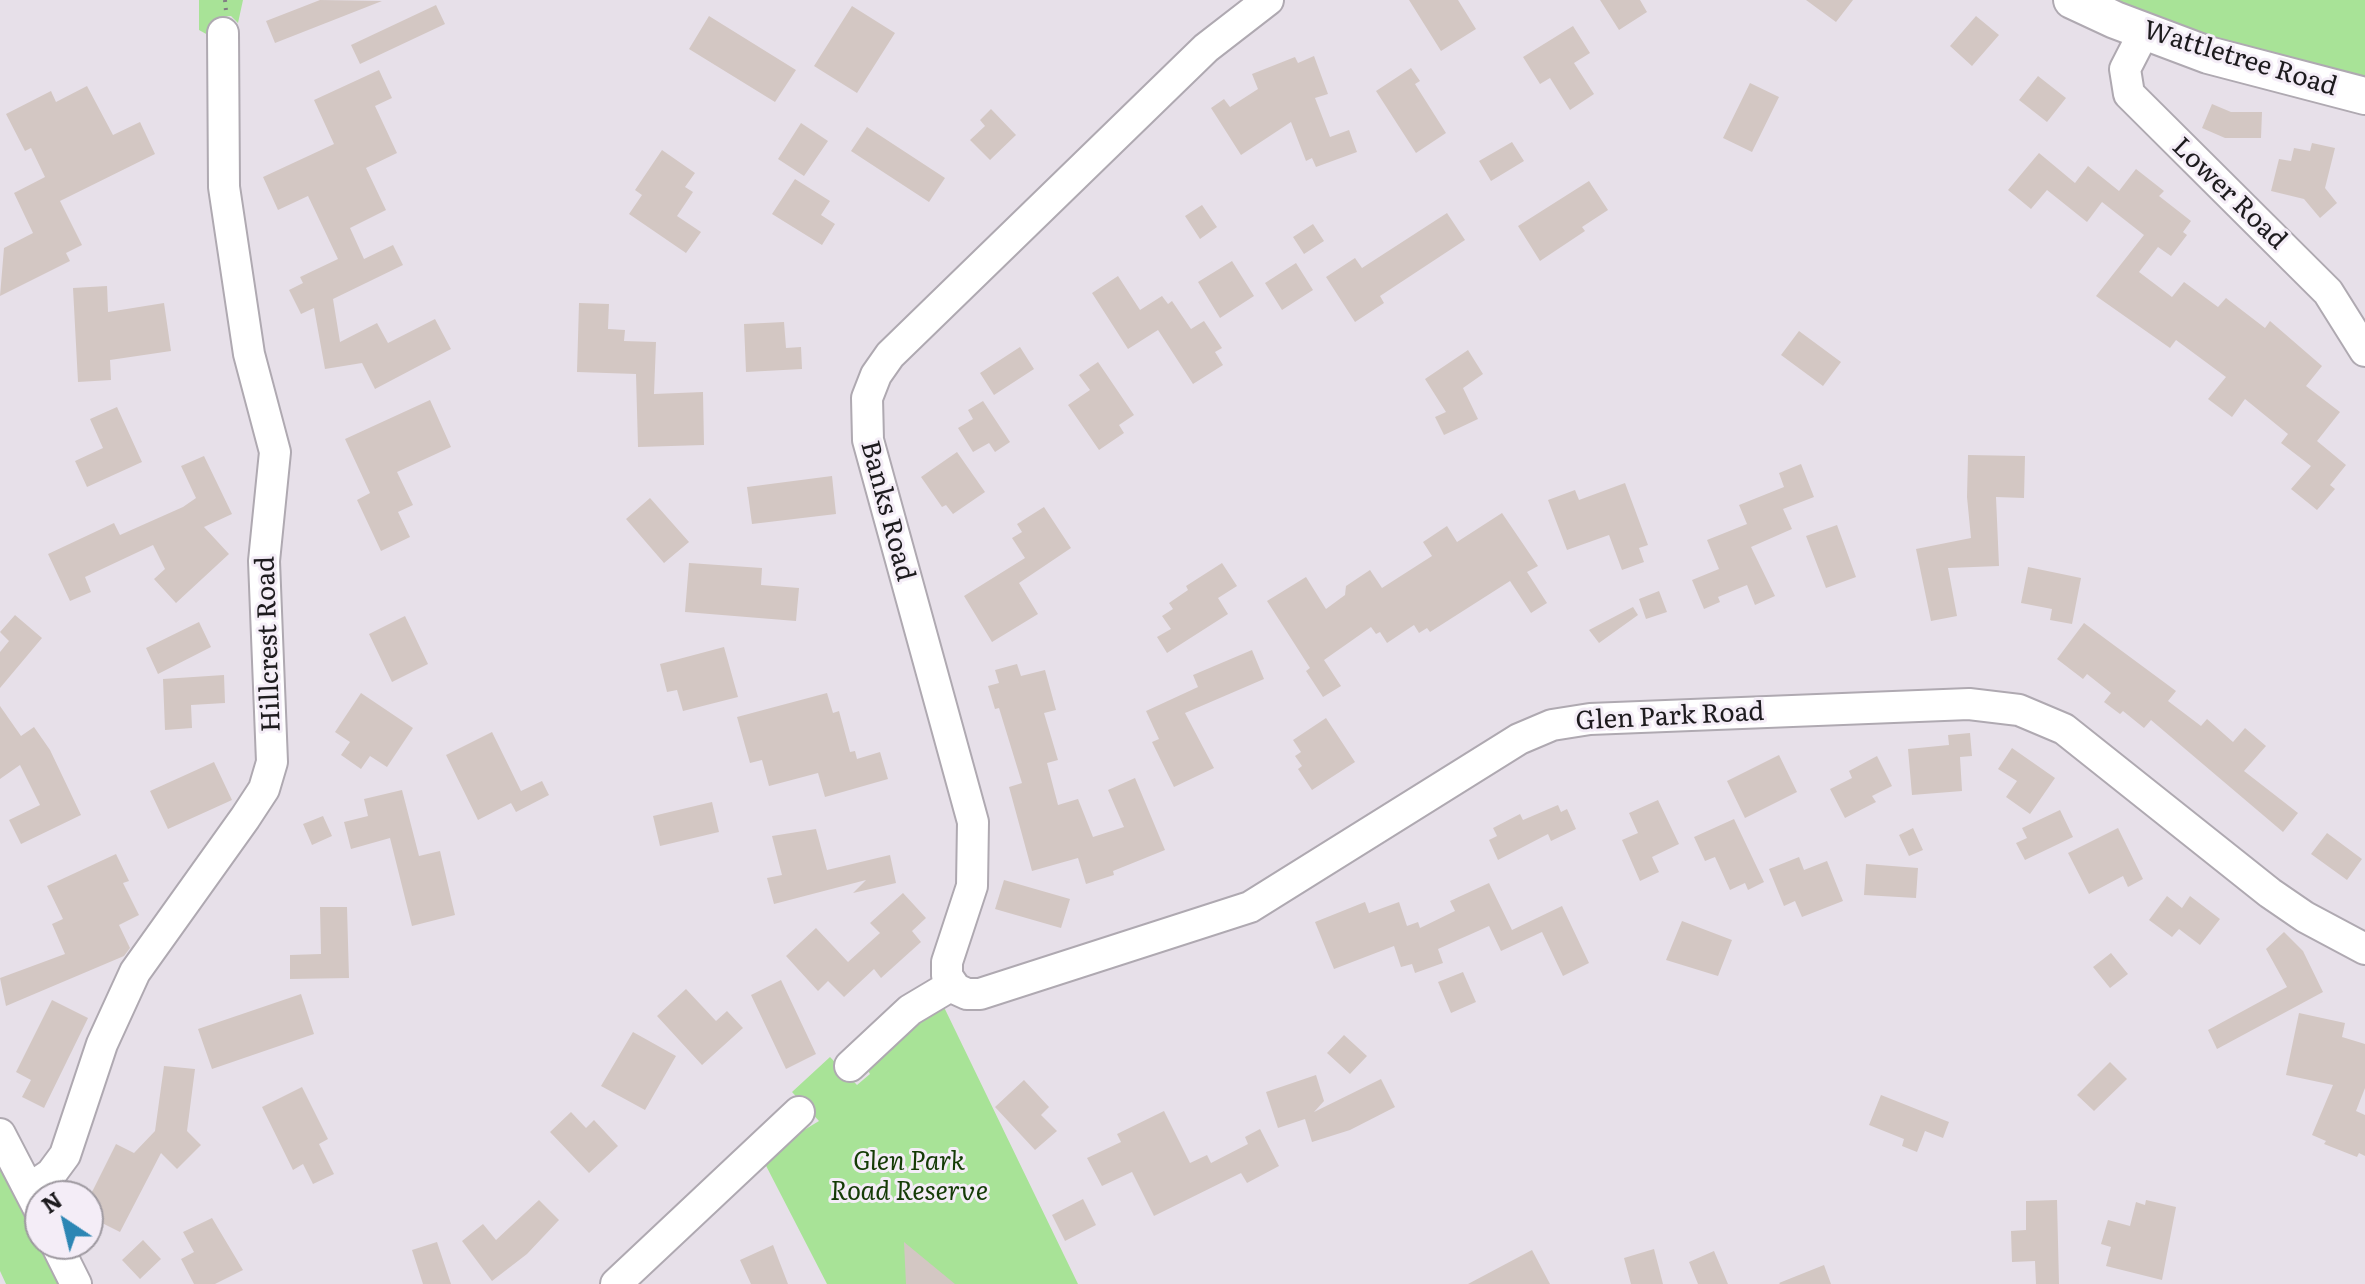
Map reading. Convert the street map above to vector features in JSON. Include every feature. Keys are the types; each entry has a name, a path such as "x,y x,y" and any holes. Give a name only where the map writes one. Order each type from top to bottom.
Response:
{"main road":[{"name":"Wattletree Road","path":"2072,0 2144,32 2244,65 2365,96"}],"street":[{"name":"Banks Road","path":"952,985 947,962 972,886 973,822 868,440 865,409 871,385 883,364 915,331 1206,48 1268,0"},
{"name":"Lower Road","path":"2144,32 2125,69 2129,94 2328,292 2365,351"},
{"name":"Hillcrest Road","path":"47,1180 65,1155 102,1044 135,972 264,789 272,762 264,573 275,452 249,354 224,187 223,33"},
{"name":"Glen Park Road","path":"952,985 967,994 980,994 1250,907 1519,739 1552,725 1590,719 1969,704 2019,710 2064,729 2270,893 2365,949"},
{"path":"850,1066 910,1010 952,985"},
{"path":"616,1284 799,1112"},
{"path":"0,1134 24,1181"},
{"path":"64,1260 76,1284"}],"green space":[{"path":"199,0 243,0 238,23 231,16 220,17 211,25 208,35 199,30"},
{"path":"2098,0 2365,0 2365,85 2220,47"},
{"name":"Glen Park Road Reserve","path":"942,1003 1078,1284 827,1284 761,1156 819,1121 792,1092 830,1057 857,1085 870,1074 865,1066"},
{"path":"0,1160 24,1210 24,1260 49,1260 63,1284 6,1284 0,1271"}],"building":[{"path":"320,0 382,1 275,43 266,21"},
{"path":"1409,0 1458,0 1476,29 1441,51"},
{"path":"1600,0 1640,0 1647,12 1619,30"},
{"path":"1806,0 1853,0 1836,22"},
{"path":"436,5 445,24 360,64 351,45"},
{"path":"852,6 895,33 857,93 814,66"},
{"path":"709,16 796,70 775,102 689,49"},
{"path":"1976,16 1999,35 1972,66 1950,46"},
{"path":"1573,26 1590,53 1574,63 1594,94 1570,110 1550,78 1540,84 1523,57"},
{"path":"1314,56 1328,94 1315,98 1330,137 1349,130 1357,152 1316,167 1312,158 1306,161 1291,122 1241,155 1211,108 1224,99 1230,107 1258,89 1252,74 1295,57 1298,63"},
{"path":"1411,68 1420,81 1415,84 1446,133 1416,153 1376,91"},
{"path":"379,70 392,98 375,106 397,153 366,168 386,210 350,228 364,259 393,245 403,265 333,299 340,342 377,323 388,343 435,319 451,349 375,389 362,363 325,369 314,308 301,314 289,290 303,283 300,277 338,259 308,196 278,210 263,177 334,144 314,100"},
{"path":"2038,76 2066,98 2047,122 2019,100"},
{"path":"1750,83 1779,97 1752,152 1723,138"},
{"path":"87,86 113,135 140,122 155,154 60,201 82,245 66,253 70,261 0,296 4,248 33,233 14,193 45,177 31,148 25,151 6,114 51,91 56,102"},
{"path":"2212,104 2231,112 2262,112 2261,138 2225,138 2202,128"},
{"path":"991,109 1016,135 990,160 970,140 985,126 980,120"},
{"path":"801,123 828,141 804,176 778,159"},
{"path":"867,127 945,178 929,202 851,151"},
{"path":"1512,142 1524,161 1491,181 1479,161"},
{"path":"2312,143 2335,148 2325,188 2337,203 2320,218 2304,199 2271,191 2279,159 2291,161 2294,148 2310,151"},
{"path":"662,150 695,173 685,187 693,192 677,216 701,232 686,253 629,214 642,195 635,190"},
{"path":"2039,153 2075,183 2088,166 2119,191 2136,169 2164,191 2159,196 2191,221 2183,232 2187,235 2171,256 2158,247 2139,272 2172,297 2184,282 2218,307 2226,298 2265,328 2270,321 2322,366 2306,386 2340,412 2317,441 2346,465 2330,485 2335,489 2317,510 2291,489 2311,466 2281,443 2288,434 2245,399 2232,417 2208,399 2226,377 2176,340 2170,348 2096,296 2144,235 2102,202 2087,222 2047,190 2031,209 2008,190"},
{"path":"795,179 830,201 821,215 835,224 822,245 772,214"},
{"path":"1589,181 1608,210 1582,227 1585,231 1540,261 1518,226"},
{"path":"1202,205 1217,227 1200,239 1185,216"},
{"path":"1447,213 1465,240 1380,296 1384,303 1355,322 1326,277 1355,258 1362,268"},
{"path":"1313,224 1324,241 1304,254 1293,237"},
{"path":"1232,261 1254,296 1220,318 1198,282"},
{"path":"1296,263 1313,290 1282,310 1265,283"},
{"path":"1118,276 1140,310 1162,296 1168,304 1172,301 1191,329 1204,321 1222,348 1215,352 1223,365 1193,384 1158,330 1128,349 1092,293"},
{"path":"107,286 108,312 164,303 171,351 110,360 111,380 78,382 73,288"},
{"path":"579,303 609,304 608,329 625,330 624,341 656,342 654,394 703,392 704,445 638,447 636,374 577,372"},
{"path":"784,322 786,348 801,347 802,369 746,372 744,324"},
{"path":"1799,331 1841,362 1823,386 1781,355"},
{"path":"1020,347 1034,369 994,395 980,373"},
{"path":"1468,350 1483,374 1463,388 1478,419 1444,435 1435,417 1446,412 1425,379"},
{"path":"1098,362 1134,415 1119,425 1124,433 1099,450 1068,405 1090,390 1079,375"},
{"path":"430,400 451,447 397,472 413,505 398,512 410,537 381,551 357,500 370,493 345,439"},
{"path":"983,401 1010,442 995,452 989,443 973,452 958,428 973,419 968,410"},
{"path":"117,407 142,462 87,487 75,461 103,448 90,419"},
{"path":"957,452 985,492 953,514 946,505 942,507 921,477"},
{"path":"1968,455 2025,456 2024,498 1996,497 1999,566 1948,568 1957,616 1931,621 1916,549 1971,538 1967,497"},
{"path":"204,456 232,514 204,527 229,554 176,603 154,579 165,569 153,545 85,577 91,592 70,601 48,554 114,523 120,535 183,507 196,498 181,466"},
{"path":"1801,464 1814,497 1783,509 1792,529 1751,547 1775,596 1755,605 1747,585 1718,597 1720,602 1704,609 1692,580 1719,569 1707,540 1747,524 1739,505 1784,487 1779,473"},
{"path":"832,476 836,514 752,524 747,487"},
{"path":"1625,483 1648,545 1639,548 1644,562 1622,570 1609,535 1567,550 1548,500 1575,490 1579,500"},
{"path":"650,498 689,542 664,563 626,519"},
{"path":"1044,507 1071,548 1019,583 1038,614 992,642 964,596 1025,558 1012,538 1022,532 1017,524"},
{"path":"1502,513 1538,566 1527,572 1547,603 1531,613 1510,581 1430,632 1427,628 1419,633 1414,625 1387,643 1380,632 1376,634 1371,627 1324,660 1341,686 1323,697 1306,671 1310,668 1267,601 1306,577 1326,609 1345,595 1346,586 1370,570 1382,588 1432,556 1423,542 1447,526 1457,542"},
{"path":"1837,525 1856,577 1826,588 1806,536"},
{"path":"689,563 762,568 761,585 799,588 796,621 685,612"},
{"path":"1222,563 1237,586 1218,598 1228,614 1167,653 1157,637 1171,629 1162,616 1173,609 1169,603 1188,590 1186,586"},
{"path":"2028,567 2081,578 2072,624 2050,620 2052,609 2021,603"},
{"path":"1659,591 1667,612 1646,619 1639,599"},
{"path":"1633,607 1638,615 1599,643 1589,630"},
{"path":"15,615 42,638 0,688 0,652 9,641 0,632"},
{"path":"405,616 428,664 392,682 369,634"},
{"path":"199,622 211,647 158,674 146,648"},
{"path":"2084,623 2176,691 2168,701 2201,726 2207,719 2233,742 2245,728 2266,746 2244,771 2298,813 2283,832 2151,720 2144,728 2123,711 2120,714 2104,702 2111,693 2087,674 2083,679 2057,659"},
{"path":"724,647 738,697 683,711 677,690 667,692 660,664"},
{"path":"1252,650 1264,679 1185,713 1214,768 1174,787 1152,742 1159,739 1146,711 1198,687 1193,675"},
{"path":"1017,664 1021,676 1045,670 1056,710 1044,713 1058,760 1047,763 1058,805 1078,799 1093,837 1124,827 1108,790 1135,778 1165,850 1113,871 1114,875 1086,884 1078,858 1032,871 1009,787 1022,783 999,708 995,709 988,686 999,683 995,670"},
{"path":"224,675 225,703 191,705 192,728 165,730 163,679"},
{"path":"361,693 413,728 387,767 370,756 361,769 341,755 350,742 335,732"},
{"path":"827,693 833,713 839,711 850,752 855,751 857,759 880,752 888,779 825,797 818,773 769,786 762,760 750,763 737,717"},
{"path":"0,706 21,736 34,727 50,750 81,815 21,844 9,820 40,805 20,765 0,779"},
{"path":"1326,718 1355,762 1312,790 1298,769 1302,766 1295,756 1301,752 1293,740"},
{"path":"492,732 521,791 542,781 549,795 516,812 511,803 478,820 446,755"},
{"path":"1970,733 1972,756 1960,757 1962,791 1912,795 1908,749 1949,745 1948,735"},
{"path":"2012,748 2055,778 2030,814 2006,797 2017,781 1998,769"},
{"path":"1779,755 1797,792 1745,818 1727,781"},
{"path":"1877,756 1892,786 1872,796 1876,802 1845,818 1830,789 1852,778 1849,771"},
{"path":"214,762 232,800 168,829 150,791"},
{"path":"402,790 419,856 440,851 455,915 412,926 390,838 351,849 344,822 368,816 364,799"},
{"path":"1658,800 1679,844 1652,857 1659,872 1640,881 1622,840 1638,833 1629,813"},
{"path":"712,802 719,832 660,846 653,816"},
{"path":"1558,805 1561,812 1567,809 1576,829 1551,841 1548,834 1498,860 1489,840 1497,836 1493,828 1520,814 1523,820"},
{"path":"2060,810 2073,837 2025,860 2016,843 2027,838 2022,828"},
{"path":"323,816 332,836 312,845 303,824"},
{"path":"1734,819 1764,882 1748,890 1745,883 1730,890 1715,857 1705,861 1694,837"},
{"path":"1913,828 1923,850 1909,856 1899,835"},
{"path":"2118,828 2143,879 2128,887 2123,876 2089,894 2068,853"},
{"path":"816,829 827,870 890,855 896,883 853,893 866,880 774,904 767,878 782,875 772,836"},
{"path":"2327,833 2362,859 2347,880 2311,854"},
{"path":"116,854 129,881 123,883 139,915 119,925 130,948 124,956 6,1006 0,978 65,954 52,924 63,919 47,886"},
{"path":"1799,857 1804,870 1827,861 1843,901 1802,917 1795,901 1784,906 1769,869"},
{"path":"1866,864 1918,868 1916,898 1864,895"},
{"path":"1004,880 1070,899 1061,928 995,909"},
{"path":"1489,883 1512,930 1562,906 1589,963 1563,976 1542,932 1501,951 1489,926 1438,949 1443,963 1415,973 1412,964 1401,967 1394,946 1334,969 1315,922 1365,902 1369,913 1399,902 1407,926 1418,922 1420,928 1455,911 1450,901"},
{"path":"903,893 926,918 912,931 921,942 881,978 874,969 844,997 828,981 818,991 786,956 816,928 848,962 880,933 870,923"},
{"path":"2167,896 2182,908 2190,896 2220,919 2200,945 2179,929 2172,937 2149,920"},
{"path":"320,907 347,907 349,978 290,979 290,955 321,954"},
{"path":"1682,921 1732,940 1718,976 1666,960"},
{"path":"2284,932 2303,951 2323,992 2217,1049 2208,1030 2287,987 2266,949"},
{"path":"2111,953 2128,974 2110,988 2093,967"},
{"path":"1463,972 1476,1002 1451,1013 1438,982"},
{"path":"781,980 816,1054 786,1069 751,995"},
{"path":"686,989 716,1021 727,1011 743,1028 702,1065 657,1016"},
{"path":"301,994 314,1034 212,1069 198,1029"},
{"path":"52,1000 88,1018 44,1108 22,1097 31,1080 16,1072"},
{"path":"2299,1013 2345,1023 2342,1037 2365,1044 2365,1088 2356,1111 2365,1115 2365,1156 2359,1153 2357,1157 2324,1144 2326,1141 2312,1135 2333,1085 2286,1075"},
{"path":"633,1032 676,1056 645,1110 601,1086"},
{"path":"1344,1035 1367,1056 1350,1074 1327,1053"},
{"path":"2110,1062 2127,1079 2094,1111 2077,1095"},
{"path":"164,1066 195,1069 187,1131 201,1145 177,1169 161,1153 120,1232 104,1224 104,1180 98,1180 116,1144 134,1153 155,1131"},
{"path":"1316,1075 1324,1101 1314,1112 1381,1079 1395,1107 1350,1130 1312,1142 1305,1119 1278,1128 1266,1092"},
{"path":"1024,1080 1049,1107 1041,1115 1057,1131 1035,1150 995,1107"},
{"path":"302,1087 328,1139 319,1144 334,1174 313,1184 303,1164 293,1170 262,1107"},
{"path":"1881,1095 1949,1122 1943,1138 1925,1131 1917,1152 1902,1146 1904,1139 1869,1125"},
{"path":"1164,1111 1190,1163 1207,1155 1211,1163 1248,1144 1245,1137 1260,1129 1279,1166 1247,1183 1241,1173 1154,1216 1132,1172 1102,1186 1087,1158 1121,1142 1117,1134"},
{"path":"571,1112 586,1128 594,1120 618,1146 589,1173 550,1132"},
{"path":"1083,1199 1096,1225 1065,1241 1052,1215"},
{"path":"539,1200 559,1220 527,1254 492,1281 462,1241 483,1224 496,1240"},
{"path":"2057,1200 2059,1284 2036,1284 2035,1261 2012,1262 2011,1231 2026,1230 2026,1201"},
{"path":"2146,1200 2176,1207 2162,1280 2106,1266 2111,1247 2101,1244 2108,1220 2130,1226 2136,1202 2145,1205"},
{"path":"212,1218 243,1270 215,1284 194,1284 181,1259 194,1252 183,1232"},
{"path":"143,1240 161,1259 140,1279 122,1260"},
{"path":"437,1242 451,1284 423,1284 412,1250"},
{"path":"904,1242 955,1284 906,1284"},
{"path":"773,1245 788,1284 751,1284 740,1260"},
{"path":"1654,1249 1663,1284 1631,1284 1624,1258"},
{"path":"1532,1250 1550,1284 1468,1284"},
{"path":"1714,1251 1728,1284 1698,1284 1689,1262"},
{"path":"1824,1265 1831,1284 1779,1283"}]}
